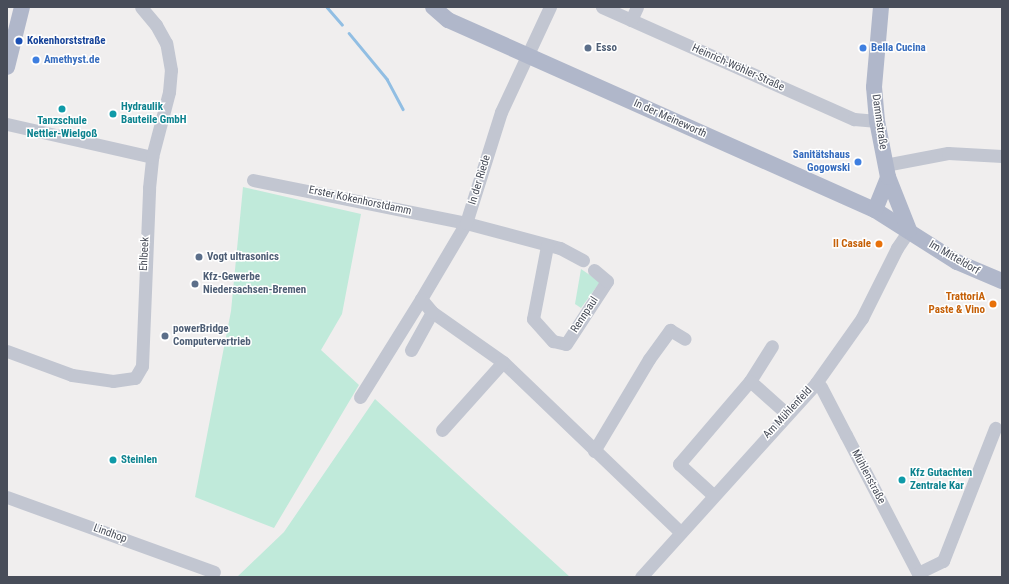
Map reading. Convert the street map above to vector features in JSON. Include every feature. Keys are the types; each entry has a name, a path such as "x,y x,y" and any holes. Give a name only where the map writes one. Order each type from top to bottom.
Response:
{"main road":[{"path":"7,67 22,7"},
{"name":"In der Meineworth","path":"433,7 448,20 875,210 909,230"},
{"name":"Dammstraße","path":"881,7 874,87 876,121 886,171 909,230"},
{"path":"875,210 886,171"},
{"name":"Im Mitteldorf","path":"909,230 957,262 1002,281"}],"street":[{"name":"Ehlbeek","path":"7,351 72,375 113,381 135,378 142,366 147,217 152,157 169,92 171,70 166,44 156,24 141,7"},
{"path":"528,56 550,7"},
{"name":"Heinrich-Wöhler-Straße","path":"602,7 854,119 876,121"},
{"path":"631,20 637,7"},
{"name":"In der Riede","path":"360,397 466,223 501,112 522,62 528,56"},
{"path":"7,124 152,157"},
{"path":"886,171 948,153 1002,156"},
{"name":"Erster Kokenhorstdamm","path":"253,180 466,223"},
{"path":"466,223 571,252 583,260"},
{"name":"Am Mühlenfeld","path":"641,577 816,383 862,318 897,248 909,230"},
{"name":"Rennpaul","path":"547,246 533,319 553,341 566,344 607,281 594,270"},
{"path":"421,299 432,312 503,362 680,532"},
{"path":"411,350 432,312"},
{"path":"594,451 649,359 670,330 685,338"},
{"path":"713,496 679,464 750,382 772,346"},
{"path":"442,430 503,362"},
{"path":"750,382 787,414"},
{"name":"Mühlenstraße","path":"816,383 839,421 919,575 942,561 995,428"},
{"name":"Lindhop","path":"7,497 214,572"}],"green space":[{"path":"243,187 361,214 342,314 321,350 359,385 274,528 195,497 231,311"},
{"path":"581,269 600,282 581,308 575,304"},
{"path":"375,399 570,577 237,577 284,532"}],"waterway":[{"path":"327,7 342,24"},
{"path":"349,33 387,79 403,109"}],"place":[{"name":"Kokenhorststraße","path":"19,41"},
{"name":"Esso","path":"588,48"},
{"name":"Bella Cucina","path":"863,48"},
{"name":"Amethyst.de","path":"36,60"},
{"name":"Tanzschule Nettler-Wielgoß","path":"62,109"},
{"name":"Hydraulik Bauteile GmbH","path":"113,114"},
{"name":"Sanitätshaus Gogowski","path":"858,162"},
{"name":"Il Casale","path":"879,244"},
{"name":"Vogt ultrasonics","path":"199,257"},
{"name":"Kfz-Gewerbe Niedersachsen-Bremen","path":"195,284"},
{"name":"TrattoriA Paste & Vino","path":"993,304"},
{"name":"powerBridge Computervertrieb","path":"165,336"},
{"name":"Steinlen","path":"113,460"},
{"name":"Kfz Gutachten Zentrale Kar","path":"902,480"}]}
